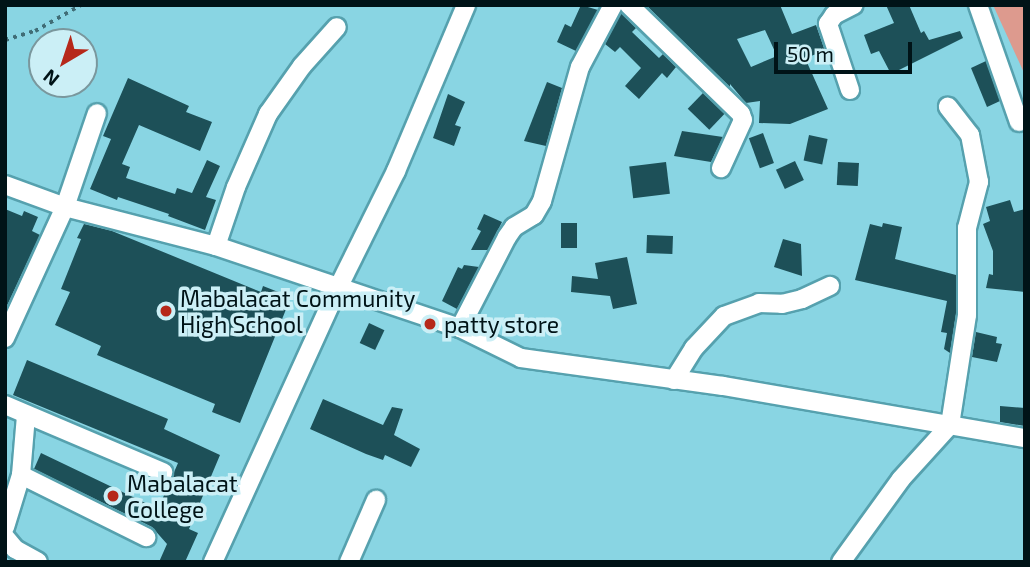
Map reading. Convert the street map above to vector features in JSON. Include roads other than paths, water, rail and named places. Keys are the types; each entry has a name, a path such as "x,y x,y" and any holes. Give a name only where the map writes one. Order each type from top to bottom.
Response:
{"street":[{"path":"213,562 338,288 396,171 466,5"},
{"path":"460,328 507,237 514,227 534,215 542,201 580,67 613,5"},
{"path":"629,5 741,114 743,120 721,168"},
{"path":"850,90 828,24 834,15 854,5"},
{"path":"978,5 1019,122"},
{"path":"216,246 236,187 268,114 302,66 337,27"},
{"path":"841,562 901,479 950,425 967,315 967,228 979,182 970,135 948,107"},
{"path":"5,338 65,207 97,113"},
{"path":"5,185 65,207 216,246 460,328 521,359 674,380 1025,438"},
{"path":"674,380 694,348 724,316 759,303 782,304 802,299 830,286"},
{"path":"5,405 163,472"},
{"path":"5,527 20,475 26,415"},
{"path":"20,475 146,537"},
{"path":"349,562 376,500"},
{"path":"5,537 15,549 38,562"}],"place":[{"name":"Mabalacat Community High School","path":"166,311"},
{"name":"patty store","path":"430,324"},
{"name":"Mabalacat College","path":"113,496"}]}
